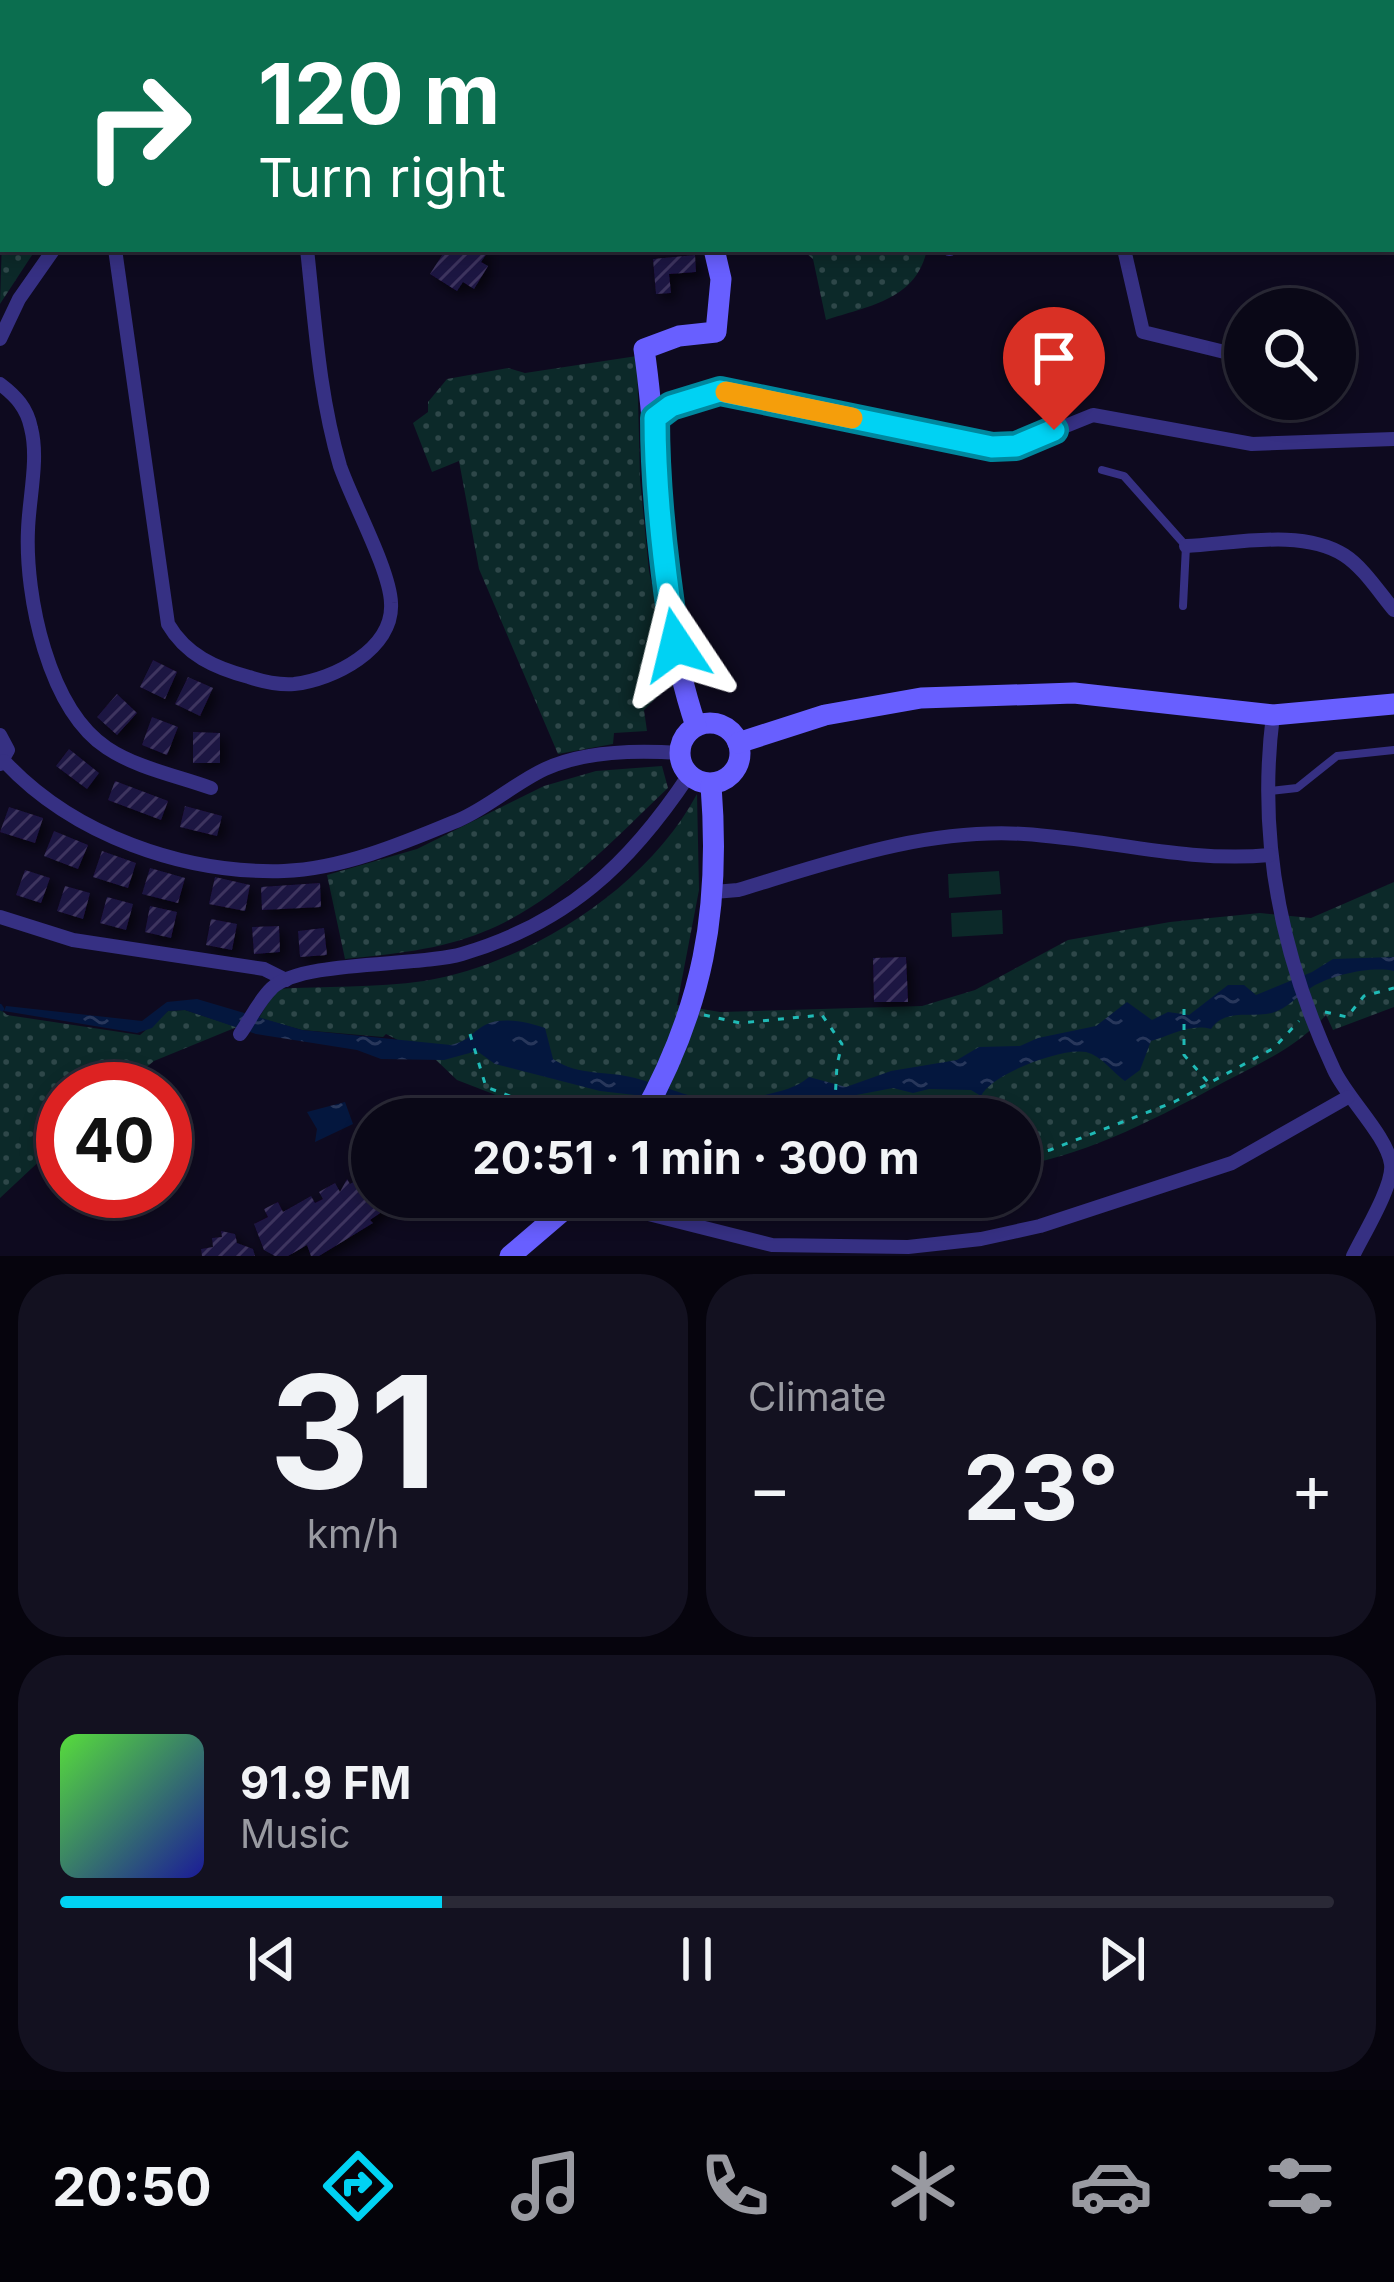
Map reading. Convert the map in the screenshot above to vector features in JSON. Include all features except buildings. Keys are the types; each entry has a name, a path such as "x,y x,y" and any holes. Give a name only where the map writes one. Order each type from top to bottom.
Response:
{"street":[{"path":"0,339 19,299 52,252"},
{"path":"115,252 168,624 195,656 267,683 294,684 339,671 360,658 384,632 392,602 341,469 322,397 307,252"},
{"path":"696,726 684,692 661,552 655,418 644,349 679,336 716,332 721,279 715,252"},
{"path":"1125,252 1142,332 1224,352"},
{"path":"0,384 24,406 33,432 28,575 36,619 71,712 103,746 125,758 211,788"},
{"path":"655,418 671,406 720,391 992,447 1016,446 1093,415 1252,444 1394,439"},
{"path":"1186,546 1278,542 1330,548 1348,556 1394,610"},
{"path":"738,743 825,715 921,698 1075,693 1273,715 1394,704"},
{"path":"1273,715 1270,855 1290,961 1348,1097 1393,1162 1389,1181 1353,1256"},
{"path":"696,726 724,726 738,743 738,767 725,780 711,785 689,776 680,753 683,740 696,726"},
{"path":"0,735 8,750 2,762 97,831 170,855 285,871 407,841 466,817 549,767 629,753 680,753"},
{"path":"240,1034 272,988 286,980 328,970 459,955 510,937 568,908 607,878 658,824 689,776"},
{"path":"653,1098 691,1013 714,892 711,785"},
{"path":"714,892 738,890 878,848 947,836 1020,833 1191,856 1270,855"},
{"path":"0,917 73,940 264,969 286,980"},
{"path":"658,1218 772,1245 908,1247 981,1239 1040,1226 1232,1163 1348,1097"},
{"path":"510,1256 555,1218"}],"lane":[{"path":"1102,470 1124,476 1186,546 1183,606"},
{"path":"1270,791 1297,788 1337,756 1394,750"}],"path":[{"path":"1041,1152 1155,1112 1274,1048 1292,1025 1310,1014 1328,1010 1346,1017 1364,996 1394,988"},
{"path":"1184,1009 1187,1061 1208,1082"},
{"path":"691,1013 740,1023 822,1015 842,1044 835,1098"},
{"path":"470,1034 486,1087 516,1098"}],"green space":[{"path":"2,252 34,252 0,304"},
{"path":"805,252 926,252 922,266 902,290 874,305 826,320 813,259"},
{"path":"637,356 640,479 649,571 672,682 644,710 647,731 614,733 613,744 558,754 479,569 459,461 432,472 413,423 428,412 428,402 447,379"},
{"path":"662,766 668,788 582,869 535,905 450,943 345,959 327,875 417,849 544,786 596,771"},
{"path":"697,794 699,890 677,1005 720,1012 922,1006 975,990 1068,940 1170,922 1260,913 1311,918 1394,882 1394,1007 1333,1030 1326,1015 1279,1052 1152,1120 1041,1161 1041,1098 504,1098 457,1080 435,1059 386,1034 302,1030 259,1018 276,989 424,981 504,958 581,916 616,890 675,828"},
{"path":"999,871 1001,894 949,898 948,874"},
{"path":"1002,910 1003,934 952,937 951,913"},
{"path":"0,1009 7,1015 140,1035 168,1011 185,1010 237,1027 153,1062 36,1062 36,1164 0,1198"}],"water":[{"path":"1394,957 1394,971 1341,975 1272,1013 1231,1016 1211,1029 1188,1029 1151,1041 1140,1070 1125,1081 1097,1057 1075,1052 1044,1058 1012,1072 981,1096 971,1090 913,1093 893,1088 840,1098 749,1098 783,1090 809,1077 846,1087 891,1071 957,1060 979,1047 1020,1046 1096,1026 1127,1002 1152,1020 1168,1012 1189,1015 1228,985 1244,985 1256,995 1333,959"},
{"path":"197,999 302,1030 451,1045 492,1022 515,1021 545,1028 553,1059 573,1068 624,1076 698,1098 641,1098 600,1091 495,1064 477,1051 444,1060 381,1059 357,1050 256,1034 185,1010 168,1011 152,1028 137,1033 4,1011 6,1006 142,1021 167,1002"},
{"path":"345,1102 351,1125 315,1142 317,1129 307,1112"}],"slow traffic":[{"path":"726,392 852,418"}],"route":[{"path":"676,645 655,482 655,418 671,406 720,391 992,447 1016,446 1054,430"}]}
